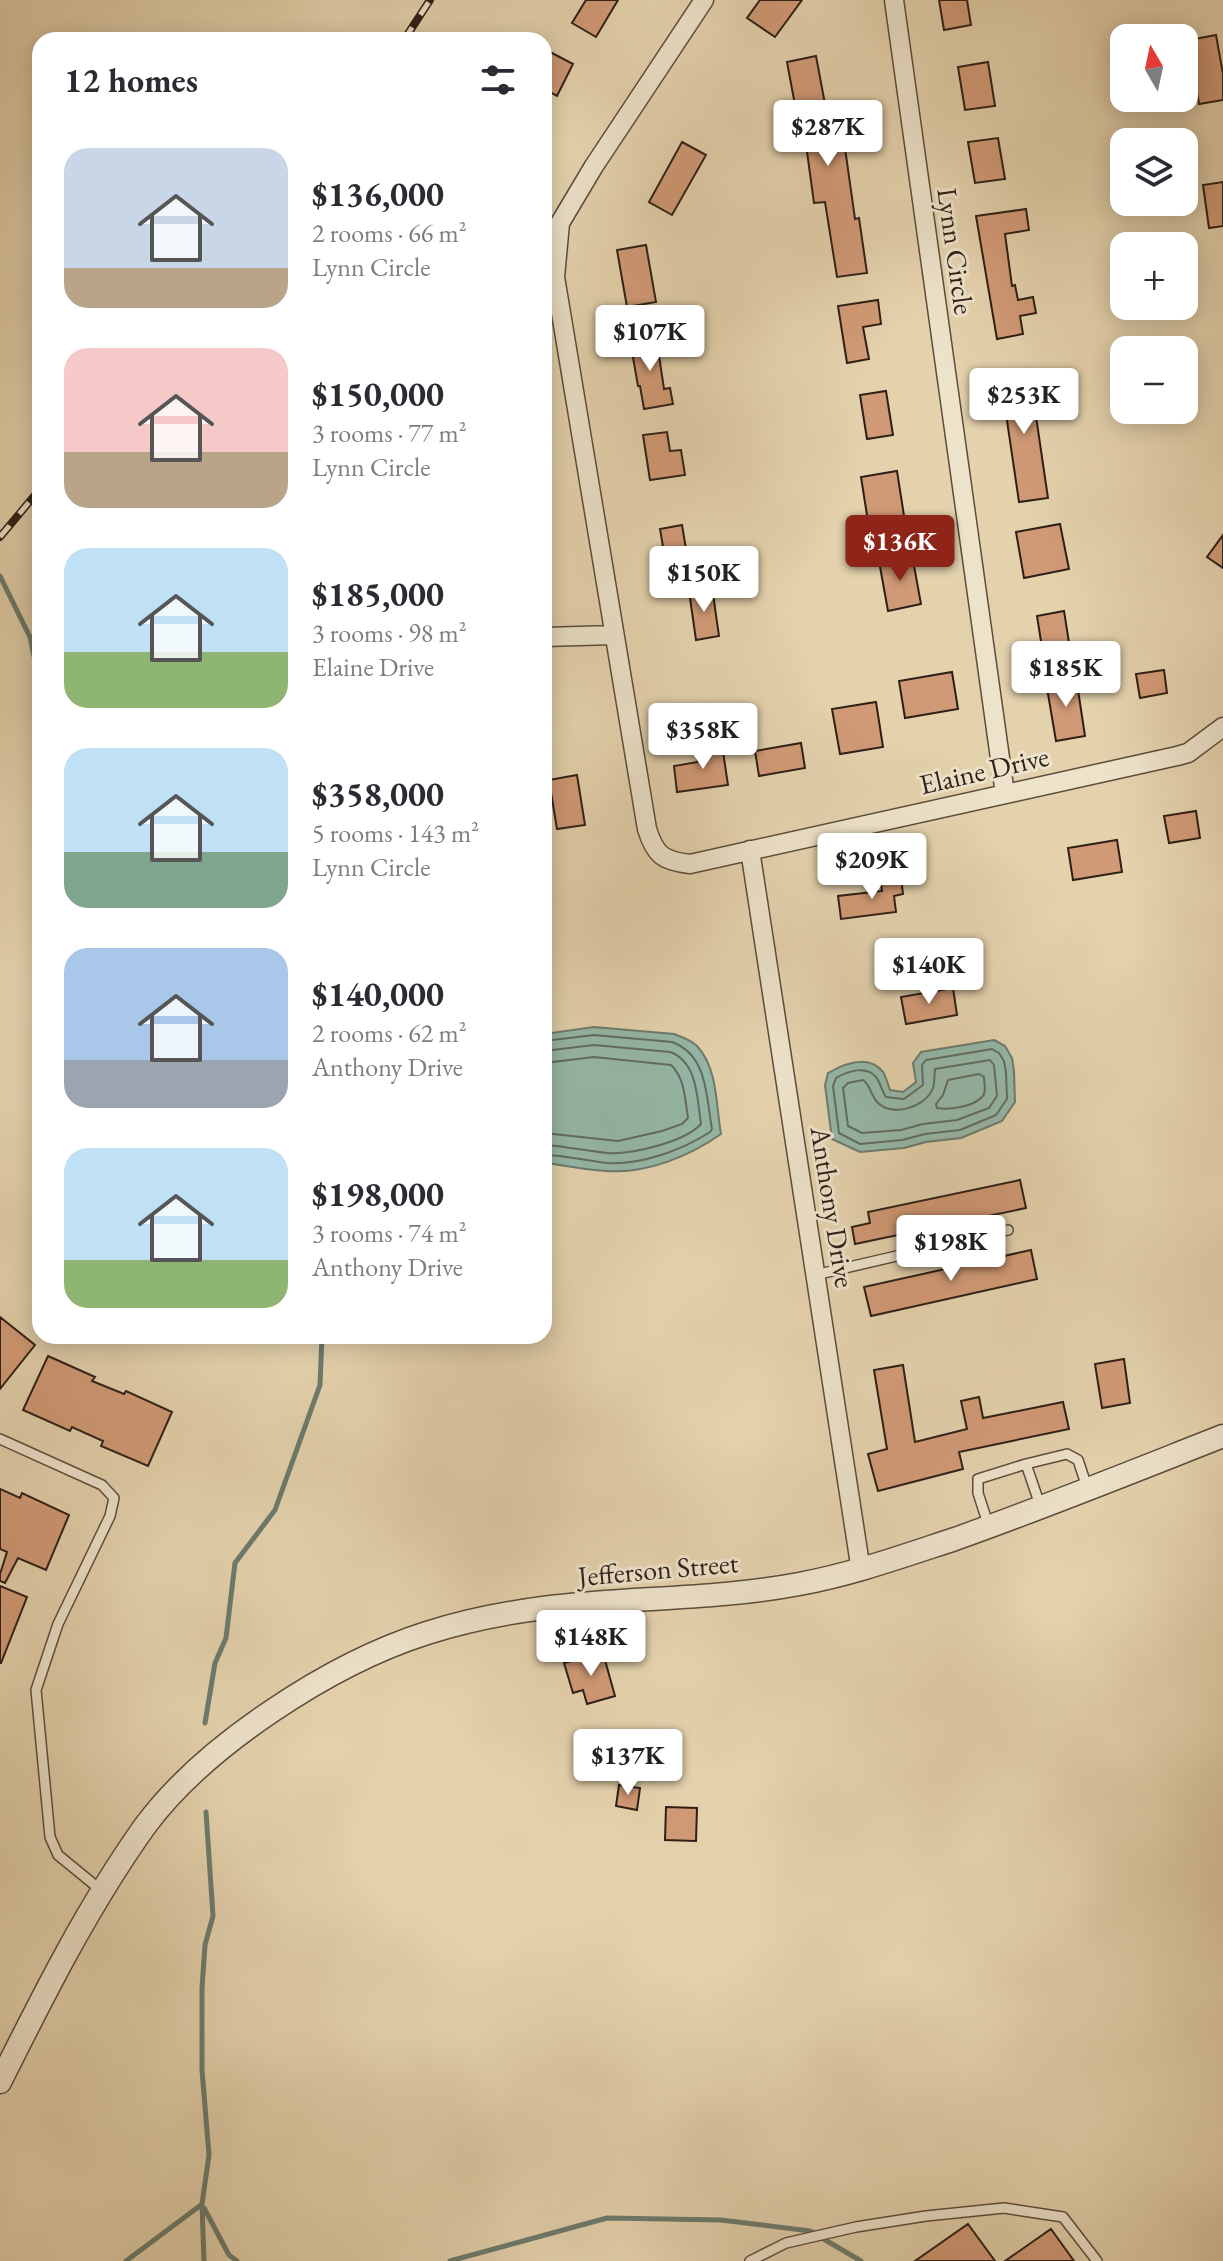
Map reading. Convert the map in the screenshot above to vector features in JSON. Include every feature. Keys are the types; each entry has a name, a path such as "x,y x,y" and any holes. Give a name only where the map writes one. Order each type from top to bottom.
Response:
{"street":[{"path":"704,0 560,223 555,277 651,843 661,856 673,862 690,864 750,850"},
{"name":"Lynn Circle","path":"894,0 1005,794"},
{"path":"552,637 614,635"},
{"name":"Elaine Drive","path":"750,850 1188,753 1223,727"},
{"name":"Anthony Drive","path":"750,850 861,1571"},
{"name":"Jefferson Street","path":"0,2082 50,1981 102,1891 147,1823 215,1753 300,1693 386,1648 464,1623 542,1608 749,1592 861,1571 1041,1508 1223,1436"}],"lane":[{"path":"815,1275 1008,1230"},
{"path":"0,1439 102,1485 114,1498 110,1516 58,1624 36,1690 50,1837 58,1855 102,1891"},
{"path":"989,1527 978,1493 978,1479 1067,1454 1078,1460 1088,1490"},
{"path":"1026,1464 1041,1508"},
{"path":"750,2261 786,2243 856,2227 1004,2208 1063,2217 1097,2261"}],"water":[{"path":"594,1027 674,1034 695,1044 704,1055 713,1076 721,1134 682,1156 637,1170 599,1170 552,1164 552,1033"},
{"path":"994,1040 1005,1046 1012,1058 1014,1071 1015,1102 1002,1121 961,1138 904,1148 860,1152 832,1139 825,1085 828,1073 856,1062 871,1063 883,1072 890,1090 903,1092 916,1082 913,1063 921,1052"}],"building":[{"path":"586,0 618,0 596,37 572,23"},
{"path":"760,0 802,0 775,37 747,18"},
{"path":"939,0 967,0 971,25 944,30"},
{"path":"1216,35 1223,74 1223,100 1199,104 1198,38"},
{"path":"552,53 573,64 557,96 552,93"},
{"path":"816,56 831,136 843,134 855,219 859,218 867,273 837,277 825,202 814,203 802,115 797,116 787,62"},
{"path":"988,62 995,106 965,110 958,67"},
{"path":"998,138 1005,179 975,183 968,142"},
{"path":"682,142 706,155 672,215 649,202"},
{"path":"1223,182 1223,226 1209,228 1203,185"},
{"path":"1026,209 1029,230 1005,234 1012,286 1015,285 1018,300 1033,297 1036,313 1020,316 1023,334 997,339 976,216"},
{"path":"646,245 656,302 627,307 617,250"},
{"path":"878,300 881,324 863,327 869,359 847,363 838,306"},
{"path":"656,336 664,389 670,388 673,404 644,409 630,340"},
{"path":"1029,369 1048,498 1019,502 1000,373"},
{"path":"886,391 893,435 867,439 860,395"},
{"path":"667,432 670,451 681,450 685,475 650,480 643,435"},
{"path":"897,471 905,522 869,528 861,477"},
{"path":"1060,524 1069,569 1024,578 1016,532"},
{"path":"682,525 690,573 668,576 660,529"},
{"path":"1223,535 1223,568 1207,557"},
{"path":"912,555 921,604 888,611 879,561"},
{"path":"712,587 719,636 696,640 689,591"},
{"path":"1064,611 1070,649 1043,654 1037,616"},
{"path":"1164,670 1167,693 1140,698 1136,674"},
{"path":"952,672 958,709 905,718 899,681"},
{"path":"1076,677 1085,736 1056,741 1046,682"},
{"path":"876,702 883,747 840,754 832,709"},
{"path":"801,743 805,768 759,776 755,751"},
{"path":"722,745 728,785 677,792 674,766 698,762 696,749"},
{"path":"577,775 585,825 557,829 552,779"},
{"path":"1196,811 1200,838 1169,843 1164,816"},
{"path":"1117,840 1122,872 1073,880 1068,848"},
{"path":"901,877 903,894 894,896 896,912 841,919 838,896 882,891 880,879"},
{"path":"953,988 957,1015 906,1024 901,997"},
{"path":"1020,1180 1026,1208 855,1244 852,1227 870,1223 868,1212"},
{"path":"1031,1250 1037,1279 871,1316 864,1287"},
{"path":"0,1317 35,1345 0,1389"},
{"path":"48,1356 95,1377 92,1381 124,1394 126,1391 172,1412 148,1466 101,1446 103,1441 72,1427 70,1431 23,1410"},
{"path":"1124,1359 1130,1403 1102,1408 1095,1364"},
{"path":"903,1365 915,1442 967,1429 961,1401 979,1397 983,1418 1063,1402 1069,1429 959,1452 963,1469 878,1491 868,1454 887,1449 874,1370"},
{"path":"0,1489 20,1498 22,1493 69,1515 46,1570 18,1558 5,1583 0,1581 7,1552 0,1549"},
{"path":"0,1586 27,1597 1,1663 0,1663"},
{"path":"603,1653 615,1696 587,1704 583,1690 573,1693 564,1663"},
{"path":"619,1785 640,1788 637,1810 616,1806"},
{"path":"666,1807 697,1808 696,1841 665,1840"},
{"path":"968,2224 995,2261 915,2261"},
{"path":"1051,2229 1074,2261 1005,2261"}],"waterway":[{"path":"0,576 32,646"},
{"path":"205,1723 215,1663 226,1638 235,1563 275,1510 320,1385 322,1344"},
{"path":"204,2261 202,2204 209,2155 202,2070 202,1988 205,1945 213,1916 206,1812"},
{"path":"126,2261 201,2205"},
{"path":"204,2208 229,2255 237,2261"},
{"path":"450,2261 607,2218 721,2220 810,2231 861,2261"}],"railway":[{"path":"409,32 430,0"},
{"path":"0,537 32,499"}]}
